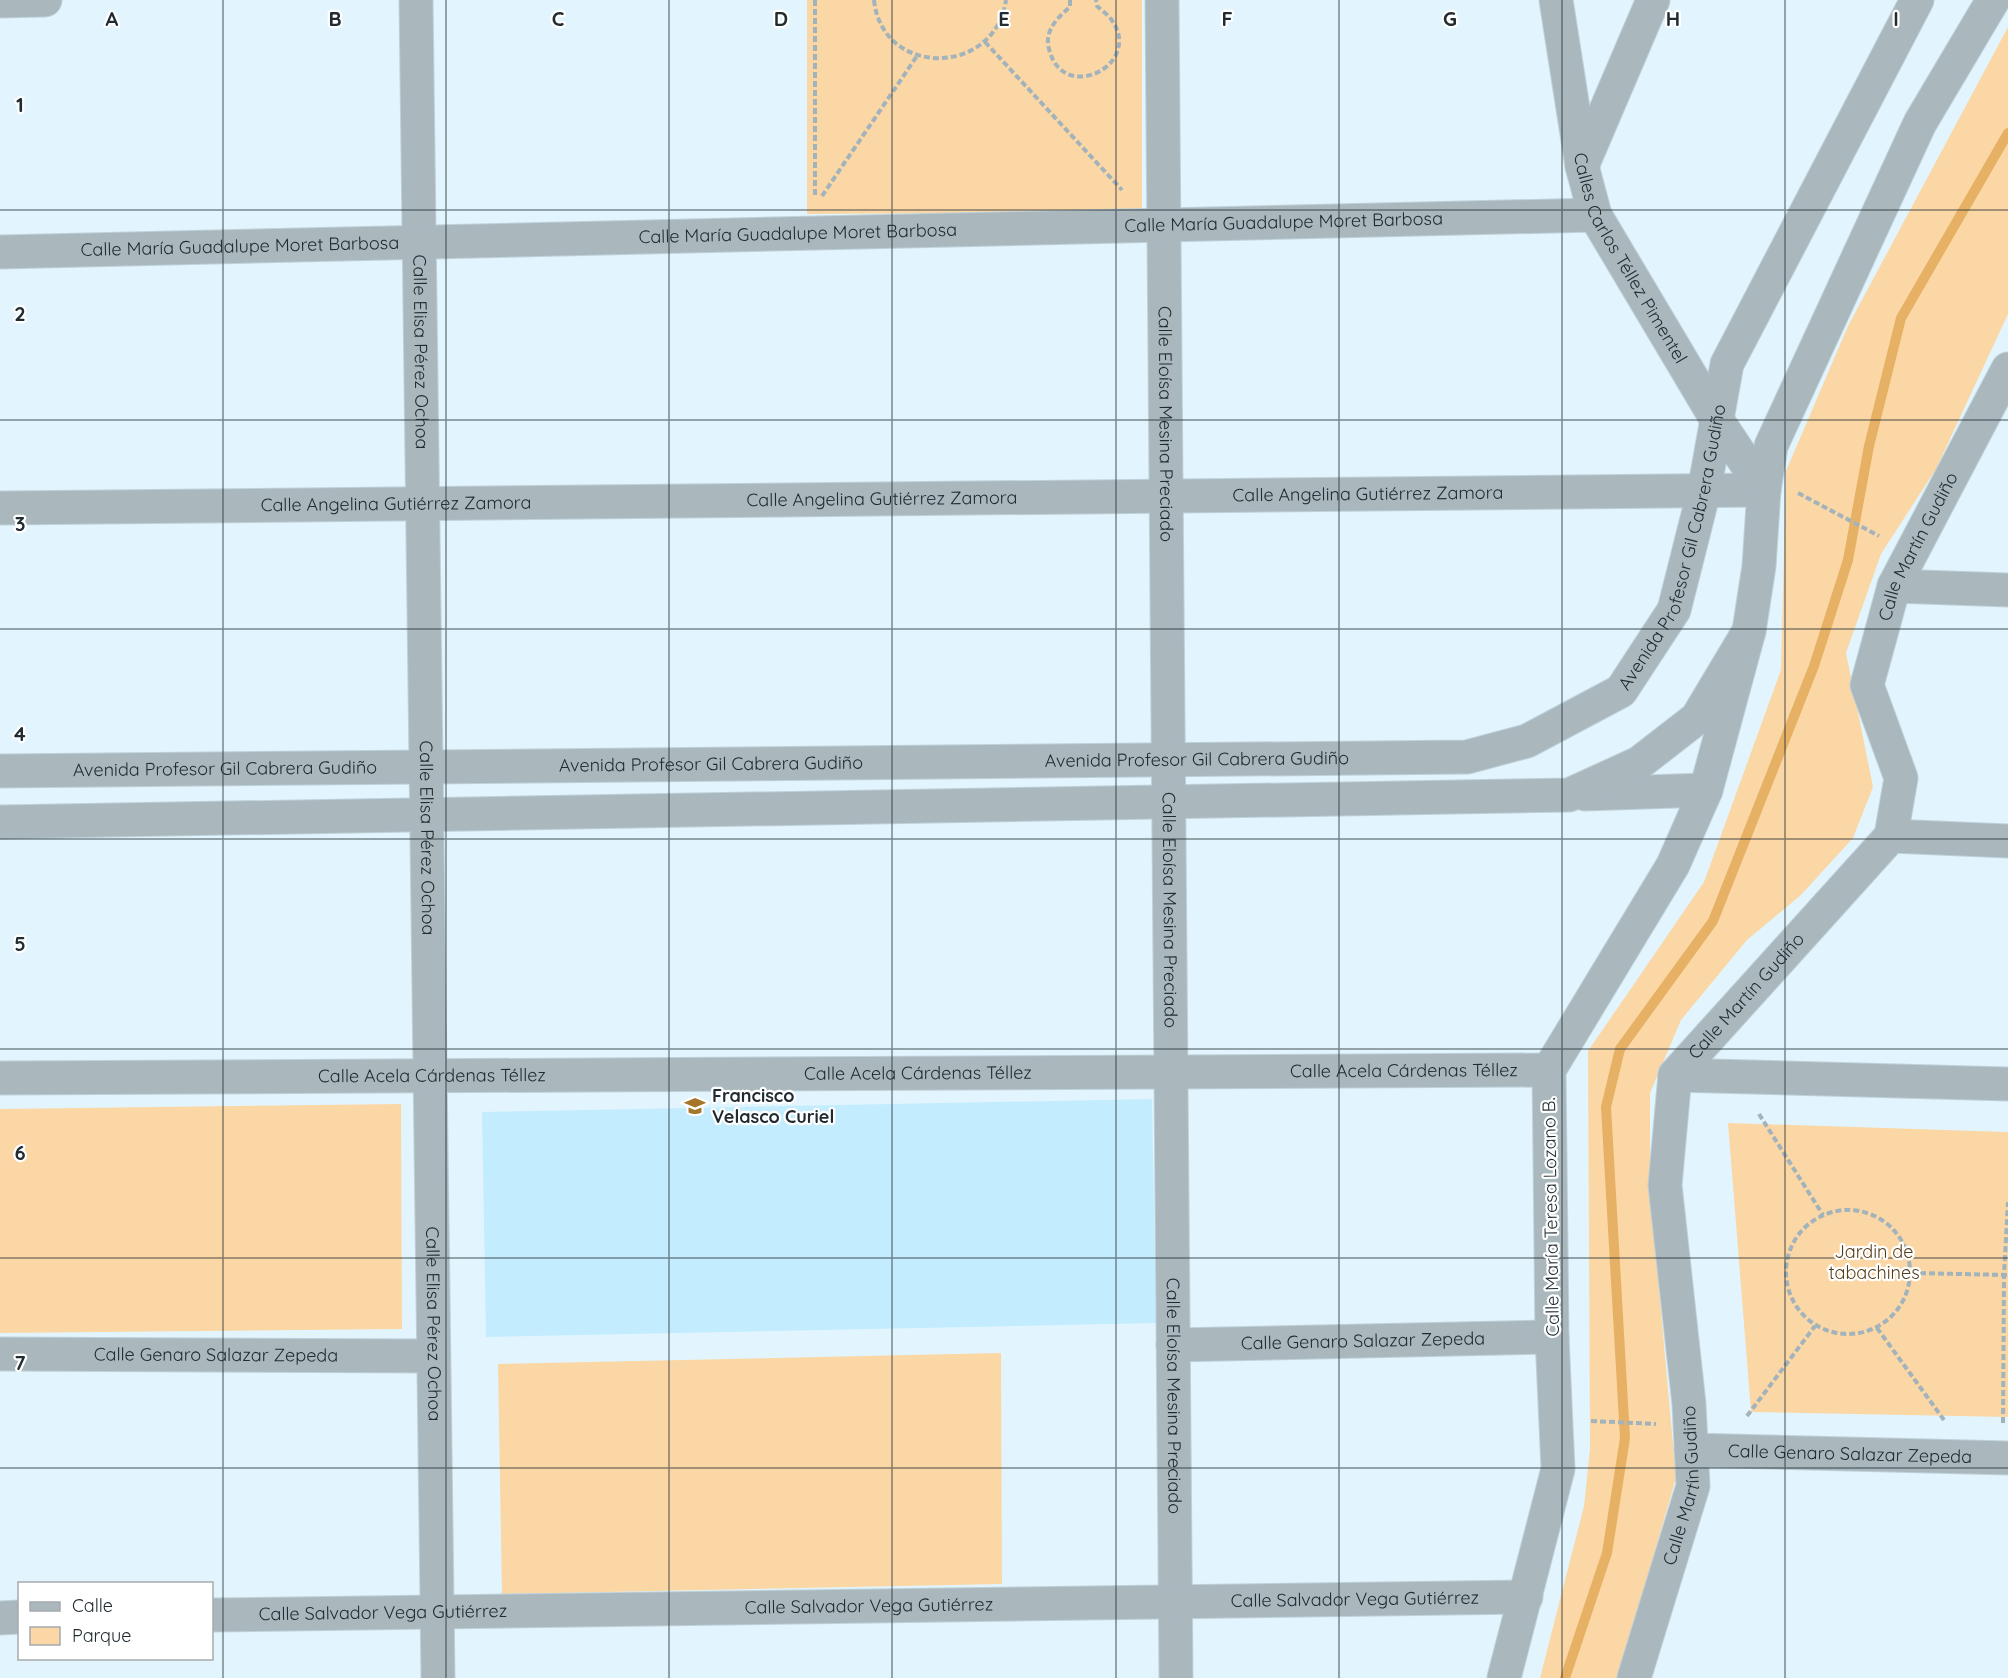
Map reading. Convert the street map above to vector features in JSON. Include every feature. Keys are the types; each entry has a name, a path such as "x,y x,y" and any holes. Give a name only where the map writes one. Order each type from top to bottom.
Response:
{"street":[{"path":"0,1 45,0"},
{"name":"Calle Elisa Pérez Ochoa","path":"416,0 438,1678"},
{"name":"Calle Eloísa Mesina Preciado","path":"1162,0 1176,1678"},
{"name":"Calles Carlos Téllez Pimentel","path":"1556,0 1582,166 1595,215 1717,420 1779,490"},
{"path":"1582,166 1653,0"},
{"name":"Avenida Profesor Gil Cabrera Gudiño","path":"0,771 1467,758 1527,741 1621,691 1674,610 1704,491 1727,364 1917,0"},
{"path":"1549,1070 1673,865 1706,790 1749,631 1759,566 1779,490 1771,446 1920,123 1993,0"},
{"name":"Calle María Guadalupe Moret Barbosa","path":"0,252 1595,215"},
{"name":"Calle Martín Gudiño","path":"1634,1678 1693,1486 1689,1404 1665,1185 1675,1075 1891,837 1901,778 1867,685 1894,586 2008,369"},
{"name":"Calle Angelina Gutiérrez Zamora","path":"0,508 1779,490"},
{"path":"1894,586 2008,590"},
{"path":"1569,795 1639,763 1697,718 1749,631"},
{"path":"0,822 1569,795 1706,790"},
{"path":"1891,837 2008,841"},
{"name":"Calle Acela Cárdenas Téllez","path":"0,1078 1549,1070"},
{"name":"Calle María Teresa Lozano B.","path":"1504,1678 1558,1469 1552,1337 1549,1070"},
{"path":"1675,1075 2008,1084"},
{"name":"Calle Genaro Salazar Zepeda","path":"1173,1345 1552,1337"},
{"name":"Calle Genaro Salazar Zepeda","path":"0,1354 434,1356"},
{"name":"Calle Genaro Salazar Zepeda","path":"1691,1450 2008,1458"},
{"name":"Calle Salvador Vega Gutiérrez","path":"213,1615 1526,1597"},
{"path":"0,1618 18,1617"}],"path":[{"path":"815,0 815,206"},
{"path":"874,0 875,10 885,30 898,46 917,56 935,59 953,58 970,52 984,42 997,27 1005,10 1006,0"},
{"path":"1070,0 1070,7 1055,21 1047,41 1052,60 1064,73 1083,78 1101,72 1115,58 1119,38 1111,19 1097,6 1096,0"},
{"path":"984,42 1125,193"},
{"path":"821,197 917,56"},
{"path":"1779,490 1887,541"},
{"path":"1756,1108 1822,1215"},
{"path":"2003,1424 2008,1202"},
{"path":"1843,1210 1864,1211 1883,1220 1899,1234 1908,1252 1911,1274 1909,1290 1902,1305 1891,1318 1877,1328 1857,1334 1836,1334 1815,1326 1801,1314 1790,1297 1786,1278 1787,1259 1794,1240 1806,1225 1822,1215 1843,1210"},
{"path":"1911,1274 2006,1275"},
{"path":"1744,1420 1815,1326"},
{"path":"1877,1328 1947,1424"},
{"path":"1600,1421 1651,1423"}],"shaded area":[{"path":"1152,1099 1156,1323 486,1337 482,1112"}],"green space":[{"path":"807,0 1142,0 1142,212 807,214"},
{"path":"2008,27 2008,314 1936,469 1881,554 1846,653 1873,787 1853,838 1801,895 1747,940 1681,1020 1650,1093 1650,1189 1676,1478 1618,1678 1540,1678 1584,1506 1590,1449 1588,1051 1704,882 1781,670 1786,471 1848,326"},
{"path":"401,1104 402,1329 0,1333 0,1109"},
{"name":"Jardin de tabachines","path":"1728,1123 2008,1132 2008,1417 1751,1412"},
{"path":"1001,1353 1002,1584 502,1594 498,1364"}],"waterway":[{"path":"1565,1678 1607,1553 1625,1438 1606,1107 1620,1049 1713,921 1814,666 1848,560 1869,446 1901,318 2008,133"}],"place":[{"name":"Francisco Velasco Curiel","path":"695,1106"}]}
